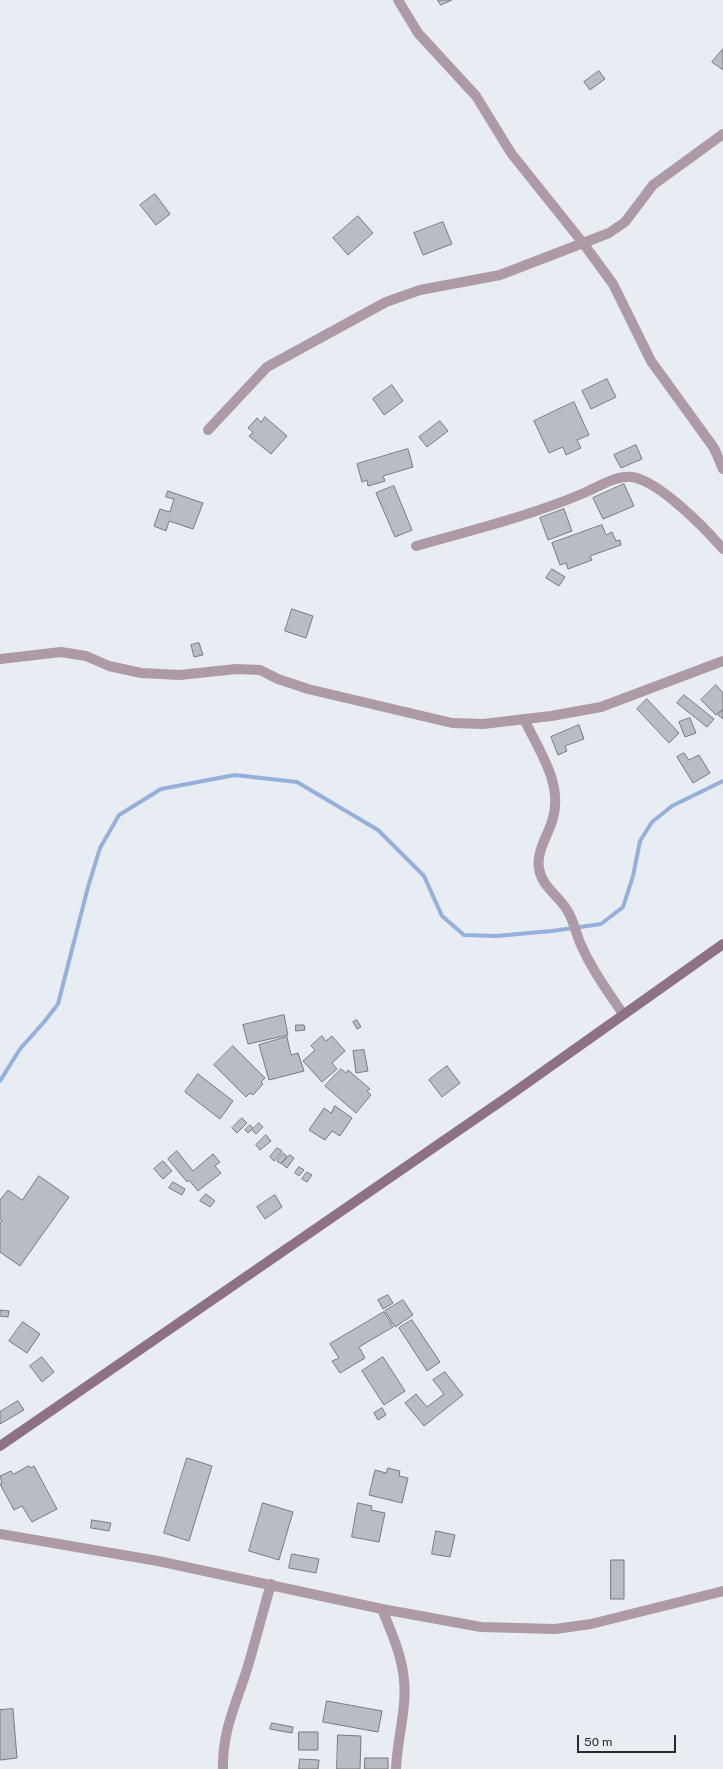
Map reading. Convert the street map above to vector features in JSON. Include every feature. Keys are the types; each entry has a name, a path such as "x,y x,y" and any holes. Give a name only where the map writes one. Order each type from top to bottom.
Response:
{"main road":[{"path":"0,1446 494,1106 723,944"}],"street":[{"path":"398,0 418,33 476,96 511,153 583,243 613,284 650,361 714,448 723,469"},
{"path":"208,430 267,366 386,302 420,290 500,275 609,233 625,222 653,185 723,134"},
{"path":"416,546 568,500 622,476 633,477 650,483 707,530 723,549"},
{"path":"0,659 60,652 86,656 109,666 141,673 180,675 236,669 260,670 308,689 452,722 483,724 601,707 723,661"},
{"path":"524,719 553,780 555,798 553,818 542,847 538,867 546,886 566,908 572,918 577,936 591,964 623,1014"},
{"path":"0,1534 158,1560 382,1609 481,1627 555,1630 592,1624 723,1591"},
{"path":"223,1769 222,1749 227,1727 248,1667 270,1584"},
{"path":"382,1609 401,1658 404,1680 404,1702 397,1750 396,1769"}],"building":[{"path":"438,0 452,0 441,5"},
{"path":"723,49 723,70 712,62"},
{"path":"599,71 605,79 590,90 584,82"},
{"path":"155,194 170,214 156,225 140,205"},
{"path":"358,216 373,233 348,255 333,238"},
{"path":"443,222 452,244 423,255 414,233"},
{"path":"607,379 616,397 591,409 582,391"},
{"path":"392,385 403,401 384,415 373,399"},
{"path":"574,402 589,435 577,440 581,448 566,455 563,447 549,453 534,421"},
{"path":"265,417 287,436 271,454 249,436 253,432 248,428 257,418 261,422"},
{"path":"440,421 448,431 427,447 419,437"},
{"path":"636,445 642,459 621,468 614,455"},
{"path":"408,449 413,467 383,476 385,481 368,486 367,480 362,482 357,464"},
{"path":"624,484 634,506 603,519 593,498"},
{"path":"394,486 412,530 395,537 376,493"},
{"path":"168,491 203,503 193,529 169,521 166,531 154,526 160,509 170,512 174,499 166,497"},
{"path":"564,509 572,531 548,540 540,518"},
{"path":"602,525 606,535 612,532 616,541 620,540 621,545 590,556 592,560 568,569 566,563 560,565 552,543"},
{"path":"552,569 565,577 559,586 546,578"},
{"path":"292,609 313,616 306,638 285,631"},
{"path":"199,643 203,655 194,657 191,645"},
{"path":"716,685 723,693 723,709 716,715 701,700"},
{"path":"684,695 714,719 707,727 677,703"},
{"path":"647,699 679,733 669,743 637,709"},
{"path":"723,710 723,719 718,715"},
{"path":"690,718 696,733 685,737 679,722"},
{"path":"579,725 584,739 565,746 567,751 558,755 551,737"},
{"path":"684,753 689,760 699,755 710,773 693,783 677,757"},
{"path":"284,1015 288,1035 248,1044 243,1025"},
{"path":"357,1020 361,1027 357,1029 353,1022"},
{"path":"296,1025 304,1025 305,1030 296,1031"},
{"path":"322,1036 326,1041 332,1036 345,1051 332,1063 337,1069 322,1082 303,1061 315,1050 311,1046"},
{"path":"287,1037 291,1055 298,1053 304,1071 269,1080 259,1045"},
{"path":"233,1046 265,1078 261,1082 263,1084 253,1095 250,1093 246,1097 214,1065"},
{"path":"364,1050 368,1071 356,1073 353,1051"},
{"path":"447,1066 460,1083 442,1097 429,1080"},
{"path":"341,1069 346,1073 348,1070 370,1089 367,1091 371,1095 356,1113 325,1086"},
{"path":"198,1074 233,1101 220,1119 185,1092"},
{"path":"335,1106 352,1118 340,1136 332,1131 325,1140 309,1130 324,1108 331,1113"},
{"path":"242,1118 247,1123 237,1133 232,1128"},
{"path":"259,1123 263,1127 256,1134 252,1130"},
{"path":"250,1125 253,1128 248,1133 245,1130"},
{"path":"266,1135 271,1141 260,1150 256,1145"},
{"path":"277,1148 282,1151 274,1161 270,1157"},
{"path":"177,1151 193,1171 213,1154 220,1162 215,1166 221,1173 198,1191 189,1180 187,1182 168,1159"},
{"path":"283,1153 287,1156 281,1164 277,1161"},
{"path":"290,1155 294,1158 287,1168 282,1164"},
{"path":"163,1161 172,1171 163,1179 154,1169"},
{"path":"299,1167 304,1170 299,1176 295,1173"},
{"path":"307,1172 312,1175 307,1182 302,1179"},
{"path":"39,1176 69,1197 20,1266 0,1252 0,1223 2,1221 0,1219 0,1200 8,1190 22,1200"},
{"path":"173,1182 185,1189 182,1195 169,1188"},
{"path":"206,1194 215,1201 210,1207 200,1201"},
{"path":"275,1195 282,1207 265,1219 257,1207"},
{"path":"388,1295 393,1303 383,1309 378,1300"},
{"path":"403,1300 413,1315 395,1327 385,1311"},
{"path":"1,1310 9,1311 8,1317 0,1316"},
{"path":"384,1312 393,1327 359,1347 365,1358 340,1373 332,1361 339,1358 330,1344"},
{"path":"412,1320 440,1362 427,1371 399,1328"},
{"path":"23,1322 40,1334 27,1353 9,1341"},
{"path":"42,1357 54,1372 42,1382 30,1366"},
{"path":"383,1357 405,1391 384,1405 362,1371"},
{"path":"445,1372 463,1395 424,1426 405,1403 416,1394 427,1407 444,1394 433,1380"},
{"path":"18,1401 24,1410 0,1424 0,1412"},
{"path":"382,1408 386,1415 378,1420 374,1413"},
{"path":"187,1458 212,1466 189,1541 164,1533"},
{"path":"29,1466 30,1468 34,1466 57,1509 32,1522 22,1506 14,1510 0,1484 2,1483 0,1476 11,1471 13,1474"},
{"path":"388,1468 400,1471 399,1476 408,1478 402,1503 369,1495 375,1470 386,1473"},
{"path":"263,1503 293,1512 279,1560 249,1551"},
{"path":"358,1503 372,1506 371,1510 385,1513 379,1542 352,1537"},
{"path":"92,1520 111,1523 109,1531 91,1528"},
{"path":"436,1531 455,1535 450,1557 432,1554"},
{"path":"292,1554 319,1559 316,1573 289,1568"},
{"path":"611,1560 624,1560 624,1599 611,1599"},
{"path":"327,1701 382,1711 378,1732 323,1722"},
{"path":"13,1709 17,1758 0,1760 0,1710"},
{"path":"272,1723 293,1727 292,1733 270,1729"},
{"path":"299,1732 318,1732 318,1750 299,1750"},
{"path":"338,1735 361,1736 360,1769 337,1769"},
{"path":"365,1758 388,1758 388,1769 365,1769"},
{"path":"300,1759 319,1760 318,1769 299,1769"}],"waterway":[{"path":"0,1081 20,1049 58,1004 88,887 100,848 119,815 161,789 235,775 297,782 378,830 424,876 442,916 464,935 496,936 552,931 601,924 623,907 633,876 640,841 652,822 672,806 723,781"}]}
